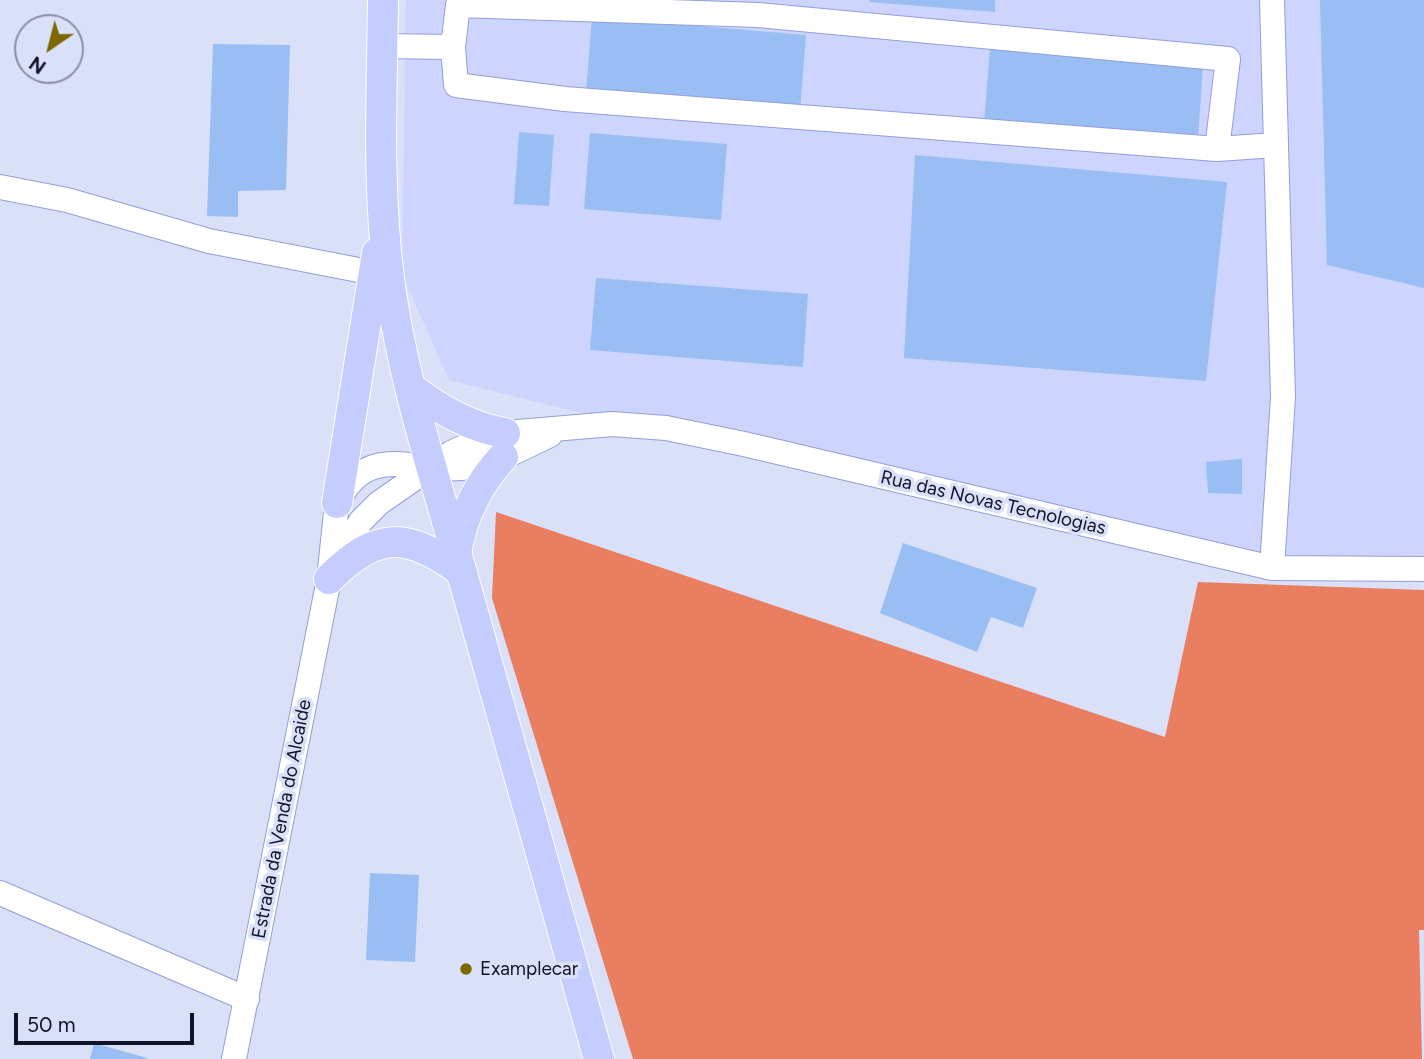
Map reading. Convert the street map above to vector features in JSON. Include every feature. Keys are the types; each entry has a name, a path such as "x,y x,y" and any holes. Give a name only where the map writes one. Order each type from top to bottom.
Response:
{"main road":[{"path":"383,0 383,218 393,304 410,387 431,468 599,1059"},
{"path":"337,503 383,218"},
{"path":"410,387 428,401 504,445 470,508 459,563"},
{"path":"328,579 360,553 397,541 413,544 459,563"}],"street":[{"path":"1272,0 1283,397 1272,568"},
{"path":"1217,149 1228,59 758,15 458,5 453,47 456,85 467,87 565,99 1217,149 1276,145"},
{"path":"382,46 453,47"},
{"path":"0,187 67,200 209,241 374,273"},
{"name":"Rua das Novas Tecnologias","path":"328,579 348,542 370,511 400,486 466,444 504,445 564,429 597,424 630,424 709,436 1272,568 1424,569"},
{"path":"328,579 337,503 356,478 375,467 399,463 431,468"},
{"name":"Estrada da Venda do Alcaide","path":"234,1059 328,579"},
{"path":"0,893 247,999"}],"shaded area":[{"path":"406,0 1424,0 1424,571 1251,552 557,407 449,380 402,274"},
{"path":"496,512 1165,737 1198,582 1424,590 1424,930 1419,930 1422,1059 633,1059 492,598"}],"building":[{"path":"995,0 995,12 869,2"},
{"path":"1320,0 1424,0 1424,288 1327,265"},
{"path":"592,17 806,35 800,111 586,92"},
{"path":"213,44 290,45 286,190 238,191 238,217 207,216"},
{"path":"990,48 1203,64 1198,139 984,123"},
{"path":"519,132 554,135 549,206 514,204"},
{"path":"590,133 727,144 721,220 584,209"},
{"path":"915,155 1227,182 1206,381 904,358"},
{"path":"596,278 808,294 803,367 590,350"},
{"path":"1242,459 1242,494 1208,493 1206,462"},
{"path":"903,543 1037,588 1023,628 991,617 977,652 880,613"},
{"path":"370,873 419,875 415,962 366,960"},
{"path":"94,1043 147,1058 147,1059 90,1059"}],"place":[{"name":"Examplecar","path":"466,969"}]}
